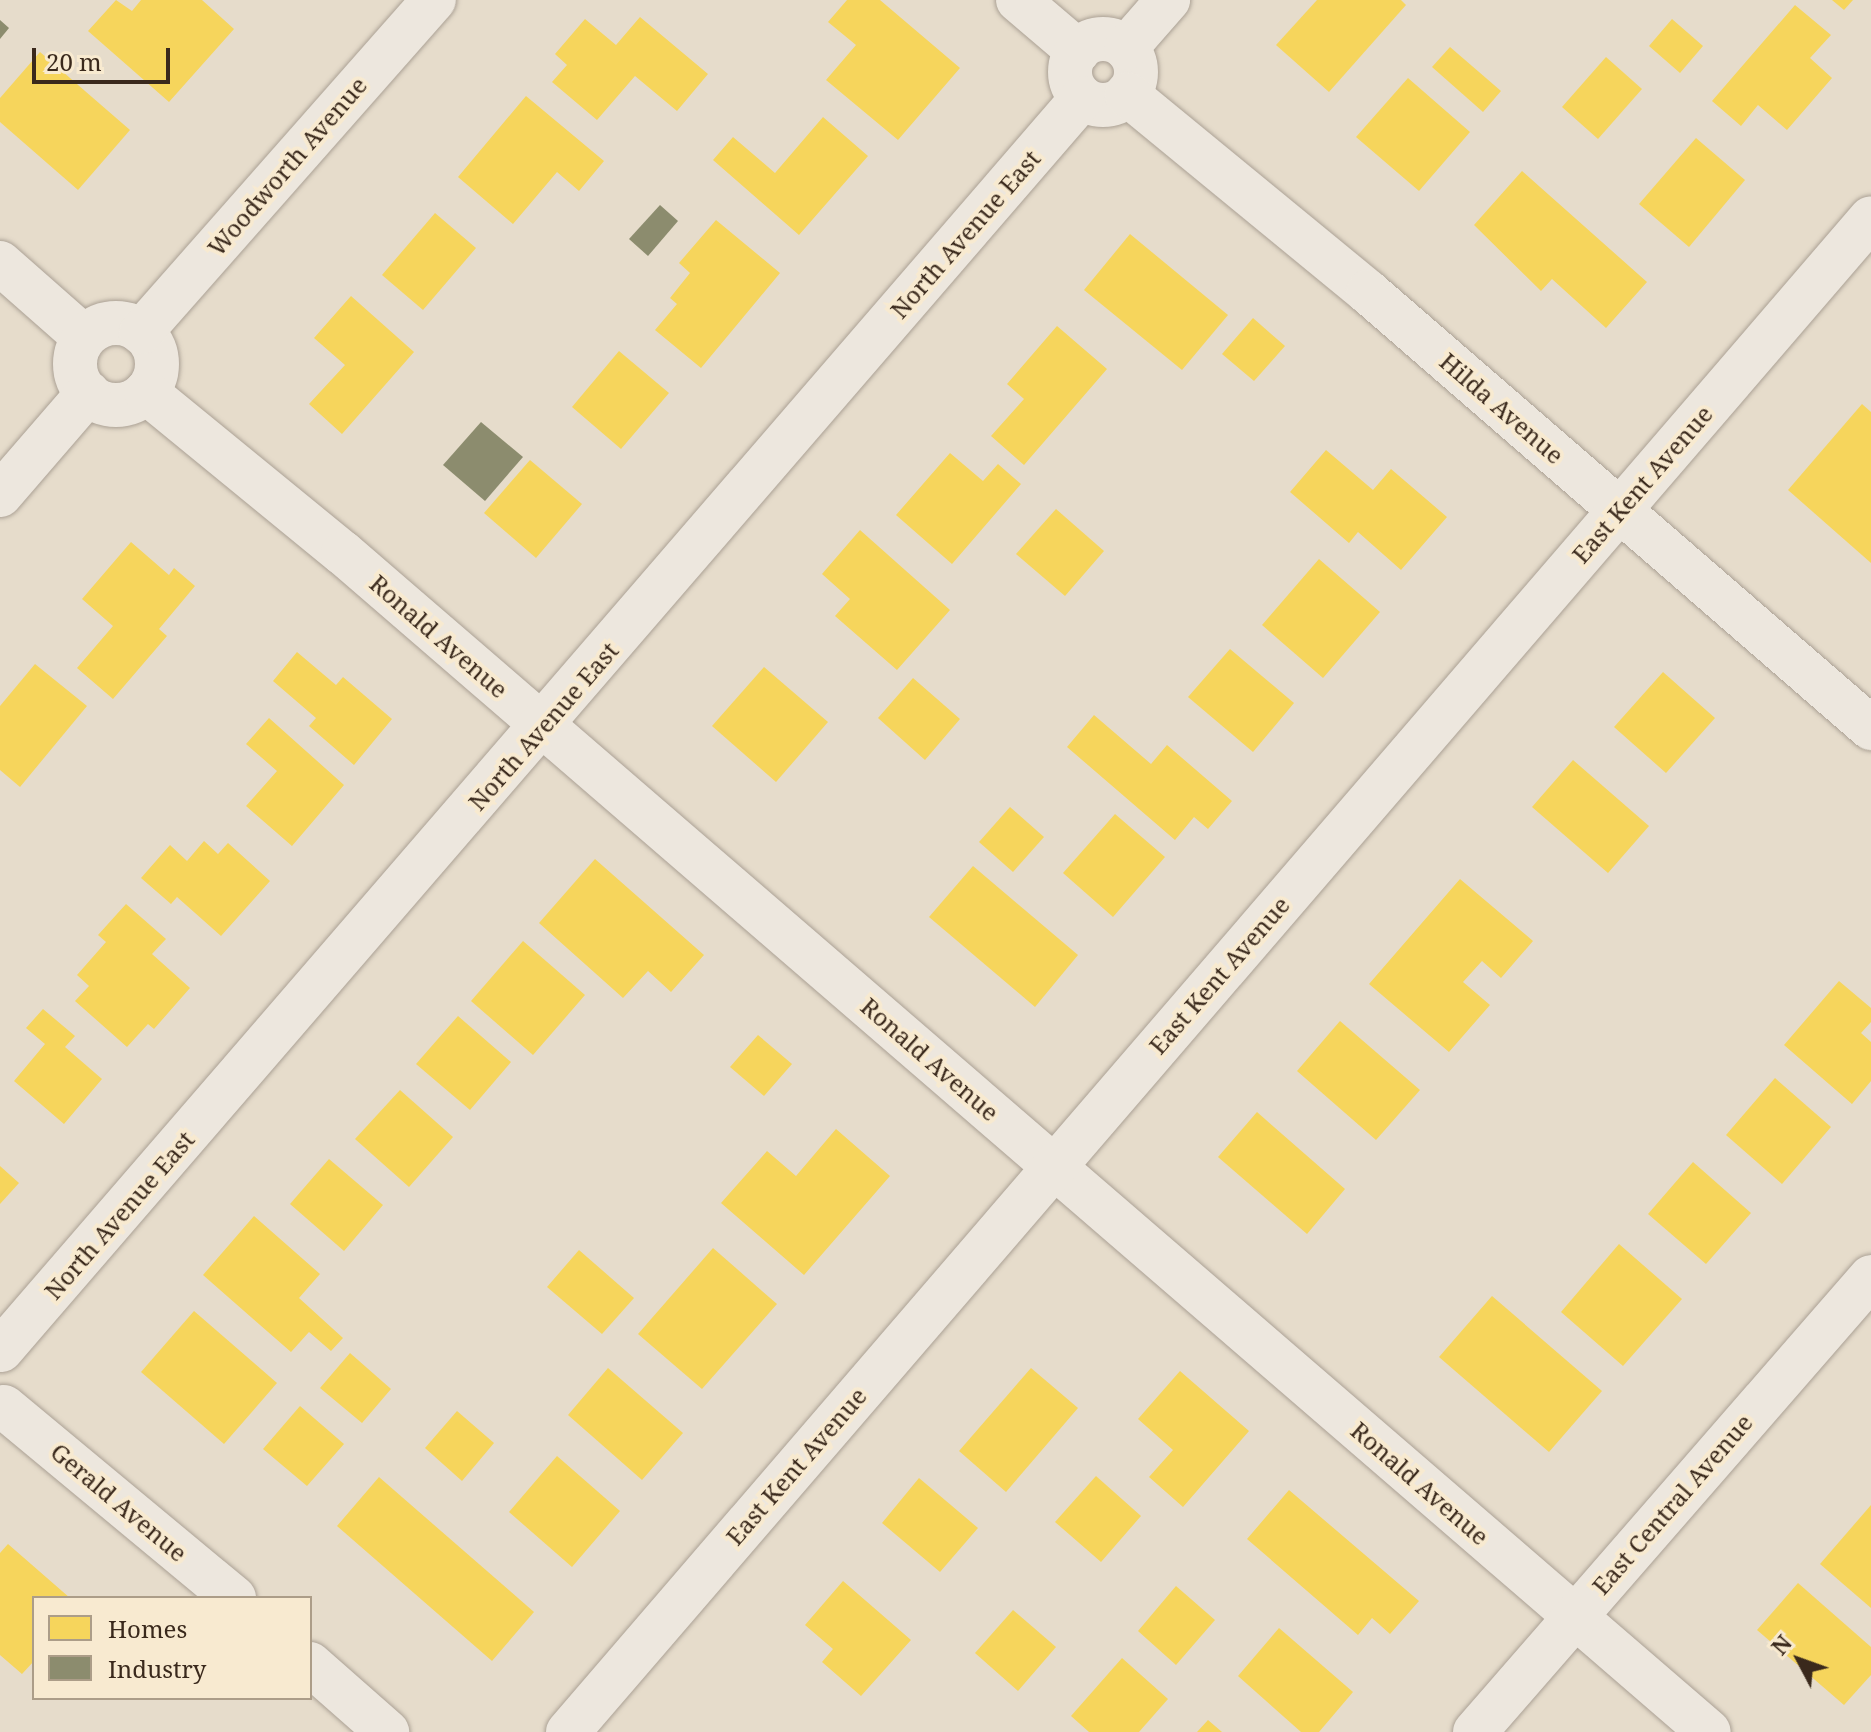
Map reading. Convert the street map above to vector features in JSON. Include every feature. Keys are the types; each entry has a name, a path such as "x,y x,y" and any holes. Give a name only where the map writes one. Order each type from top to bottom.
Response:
{"street":[{"name":"Woodworth Avenue","path":"141,332 434,0"},
{"path":"1018,0 1078,51"},
{"path":"1126,48 1168,0"},
{"path":"1105,39 1126,48 1136,69 1127,94 1106,105 1082,98 1070,75 1078,51 1105,39"},
{"name":"Hilda Avenue","path":"1127,94 1380,302 1871,728"},
{"name":"North Avenue East","path":"0,1350 542,727 1082,98"},
{"name":"East Kent Avenue","path":"568,1732 1871,218"},
{"path":"0,263 84,337"},
{"path":"109,323 141,332 157,363 146,392 116,405 88,393 75,364 84,337 109,323"},
{"name":"Ronald Avenue","path":"146,392 343,553 1709,1732"},
{"path":"0,495 88,393"},
{"name":"East Central Avenue","path":"1475,1732 1871,1277"},
{"path":"0,1350 15,1377 14,1391 2,1409"},
{"name":"Gerald Avenue","path":"2,1409 232,1596"},
{"path":"312,1666 387,1732"}],"building: Homes":[{"path":"116,0 132,11 141,0 202,0 234,29 169,102 88,31"},
{"path":"847,0 880,0 960,68 898,140 826,80 856,45 828,22"},
{"path":"1317,0 1401,0 1406,5 1329,92 1276,45"},
{"path":"1832,0 1853,0 1844,10"},
{"path":"1795,5 1831,35 1810,58 1832,78 1787,130 1758,105 1741,126 1712,101"},
{"path":"640,17 708,74 677,111 635,76 597,120 552,82 567,65 555,54 585,19 616,45"},
{"path":"1672,19 1703,46 1680,73 1649,46"},
{"path":"1450,47 1501,91 1483,112 1432,67"},
{"path":"40,52 130,130 78,190 0,122 0,98"},
{"path":"1606,57 1642,89 1598,139 1562,107"},
{"path":"1408,78 1470,132 1419,191 1356,137"},
{"path":"526,96 604,161 579,191 557,172 513,224 458,177"},
{"path":"823,117 868,156 799,235 713,160 733,137 775,173"},
{"path":"1696,138 1745,180 1689,247 1639,204"},
{"path":"1522,171 1647,282 1606,328 1552,279 1541,291 1474,225"},
{"path":"435,213 476,248 423,310 382,275"},
{"path":"716,220 780,273 701,368 655,330 677,304 670,298 690,273 679,263"},
{"path":"1130,234 1228,315 1182,370 1084,290"},
{"path":"351,296 414,352 342,434 309,404 345,365 314,338"},
{"path":"1253,318 1285,346 1254,381 1222,354"},
{"path":"1057,326 1107,369 1024,465 991,436 1024,399 1007,384"},
{"path":"619,351 669,393 621,449 572,407"},
{"path":"1862,404 1871,412 1871,563 1788,490"},
{"path":"1326,450 1373,490 1391,469 1447,517 1401,570 1358,532 1349,543 1290,492"},
{"path":"950,453 983,481 998,464 1021,484 952,564 896,515"},
{"path":"530,460 582,504 536,558 484,513"},
{"path":"1056,509 1104,551 1065,596 1016,554"},
{"path":"860,530 950,610 897,670 835,616 850,599 822,574"},
{"path":"131,542 169,575 174,568 195,586 159,629 167,636 113,699 77,668 113,626 82,599"},
{"path":"1319,559 1380,612 1323,678 1262,625"},
{"path":"1230,649 1294,703 1253,752 1188,697"},
{"path":"297,652 336,685 343,677 392,719 354,765 309,726 316,718 273,681"},
{"path":"35,664 87,706 20,787 0,770 0,706"},
{"path":"764,667 828,722 776,782 712,726"},
{"path":"1663,672 1715,718 1666,773 1614,727"},
{"path":"913,678 960,719 925,760 878,718"},
{"path":"1094,715 1151,764 1167,745 1232,801 1208,829 1194,817 1175,840 1067,747"},
{"path":"269,718 344,785 292,846 246,806 277,771 246,744"},
{"path":"1573,760 1649,826 1608,873 1532,807"},
{"path":"1010,807 1044,837 1013,872 979,842"},
{"path":"1115,814 1165,857 1113,917 1063,873"},
{"path":"204,841 218,854 228,843 270,881 221,936 177,897 171,904 141,878 170,845 187,861"},
{"path":"595,859 704,955 671,992 648,971 623,998 539,923"},
{"path":"973,866 1078,955 1035,1007 929,917"},
{"path":"1460,879 1533,941 1501,978 1482,961 1463,982 1490,1005 1449,1052 1369,984"},
{"path":"126,904 166,939 152,954 190,988 154,1029 148,1024 127,1047 75,1001 89,986 77,975 106,942 98,935"},
{"path":"523,941 585,995 533,1055 471,1001"},
{"path":"1839,981 1871,1008 1871,1022 1861,1033 1871,1042 1871,1081 1852,1104 1784,1045"},
{"path":"43,1009 75,1036 65,1047 102,1079 64,1124 14,1081 45,1044 26,1028"},
{"path":"458,1016 511,1062 470,1110 416,1064"},
{"path":"1340,1021 1420,1090 1376,1140 1297,1071"},
{"path":"758,1035 792,1064 764,1096 730,1067"},
{"path":"1775,1078 1831,1127 1782,1184 1726,1135"},
{"path":"400,1090 453,1137 409,1187 355,1139"},
{"path":"1257,1112 1345,1189 1307,1234 1218,1157"},
{"path":"836,1129 890,1176 804,1275 721,1203 767,1151 796,1176"},
{"path":"329,1159 383,1205 344,1251 290,1204"},
{"path":"1693,1162 1751,1213 1706,1264 1648,1214"},
{"path":"0,1166 19,1183 0,1204"},
{"path":"254,1216 320,1274 299,1298 343,1338 331,1351 309,1332 291,1352 203,1275"},
{"path":"1619,1244 1682,1299 1623,1366 1561,1312"},
{"path":"713,1248 777,1304 702,1389 638,1334"},
{"path":"579,1250 634,1298 602,1334 547,1287"},
{"path":"1492,1296 1602,1391 1549,1452 1439,1357"},
{"path":"194,1311 277,1383 224,1444 141,1372"},
{"path":"350,1353 391,1389 362,1423 320,1388"},
{"path":"608,1368 683,1433 642,1480 568,1415"},
{"path":"1031,1368 1078,1408 1006,1492 959,1451"},
{"path":"1180,1371 1249,1431 1183,1507 1149,1477 1173,1450 1138,1419"},
{"path":"300,1406 344,1444 307,1486 263,1449"},
{"path":"457,1411 494,1443 462,1481 425,1448"},
{"path":"557,1456 620,1511 572,1567 509,1512"},
{"path":"1096,1476 1141,1516 1101,1562 1055,1522"},
{"path":"379,1477 534,1612 492,1661 337,1526"},
{"path":"919,1478 978,1528 940,1572 882,1523"},
{"path":"1289,1490 1419,1601 1390,1634 1372,1618 1358,1635 1247,1539"},
{"path":"1871,1505 1871,1608 1820,1564"},
{"path":"8,1544 68,1596 32,1596 32,1663 22,1674 0,1655 0,1553"},
{"path":"843,1581 911,1640 861,1696 822,1662 833,1649 805,1625"},
{"path":"1798,1583 1871,1647 1871,1675 1844,1705 1757,1630"},
{"path":"1176,1586 1215,1620 1176,1665 1138,1631"},
{"path":"1013,1610 1056,1647 1018,1691 975,1653"},
{"path":"1279,1628 1353,1692 1319,1732 1301,1732 1238,1676"},
{"path":"1122,1658 1168,1699 1139,1732 1089,1732 1071,1716"},
{"path":"1208,1720 1222,1732 1197,1732"}],"building: Industry":[{"path":"0,20 9,28 0,39"},
{"path":"660,205 678,221 648,256 629,239"},
{"path":"481,422 523,457 485,501 443,465"}]}
